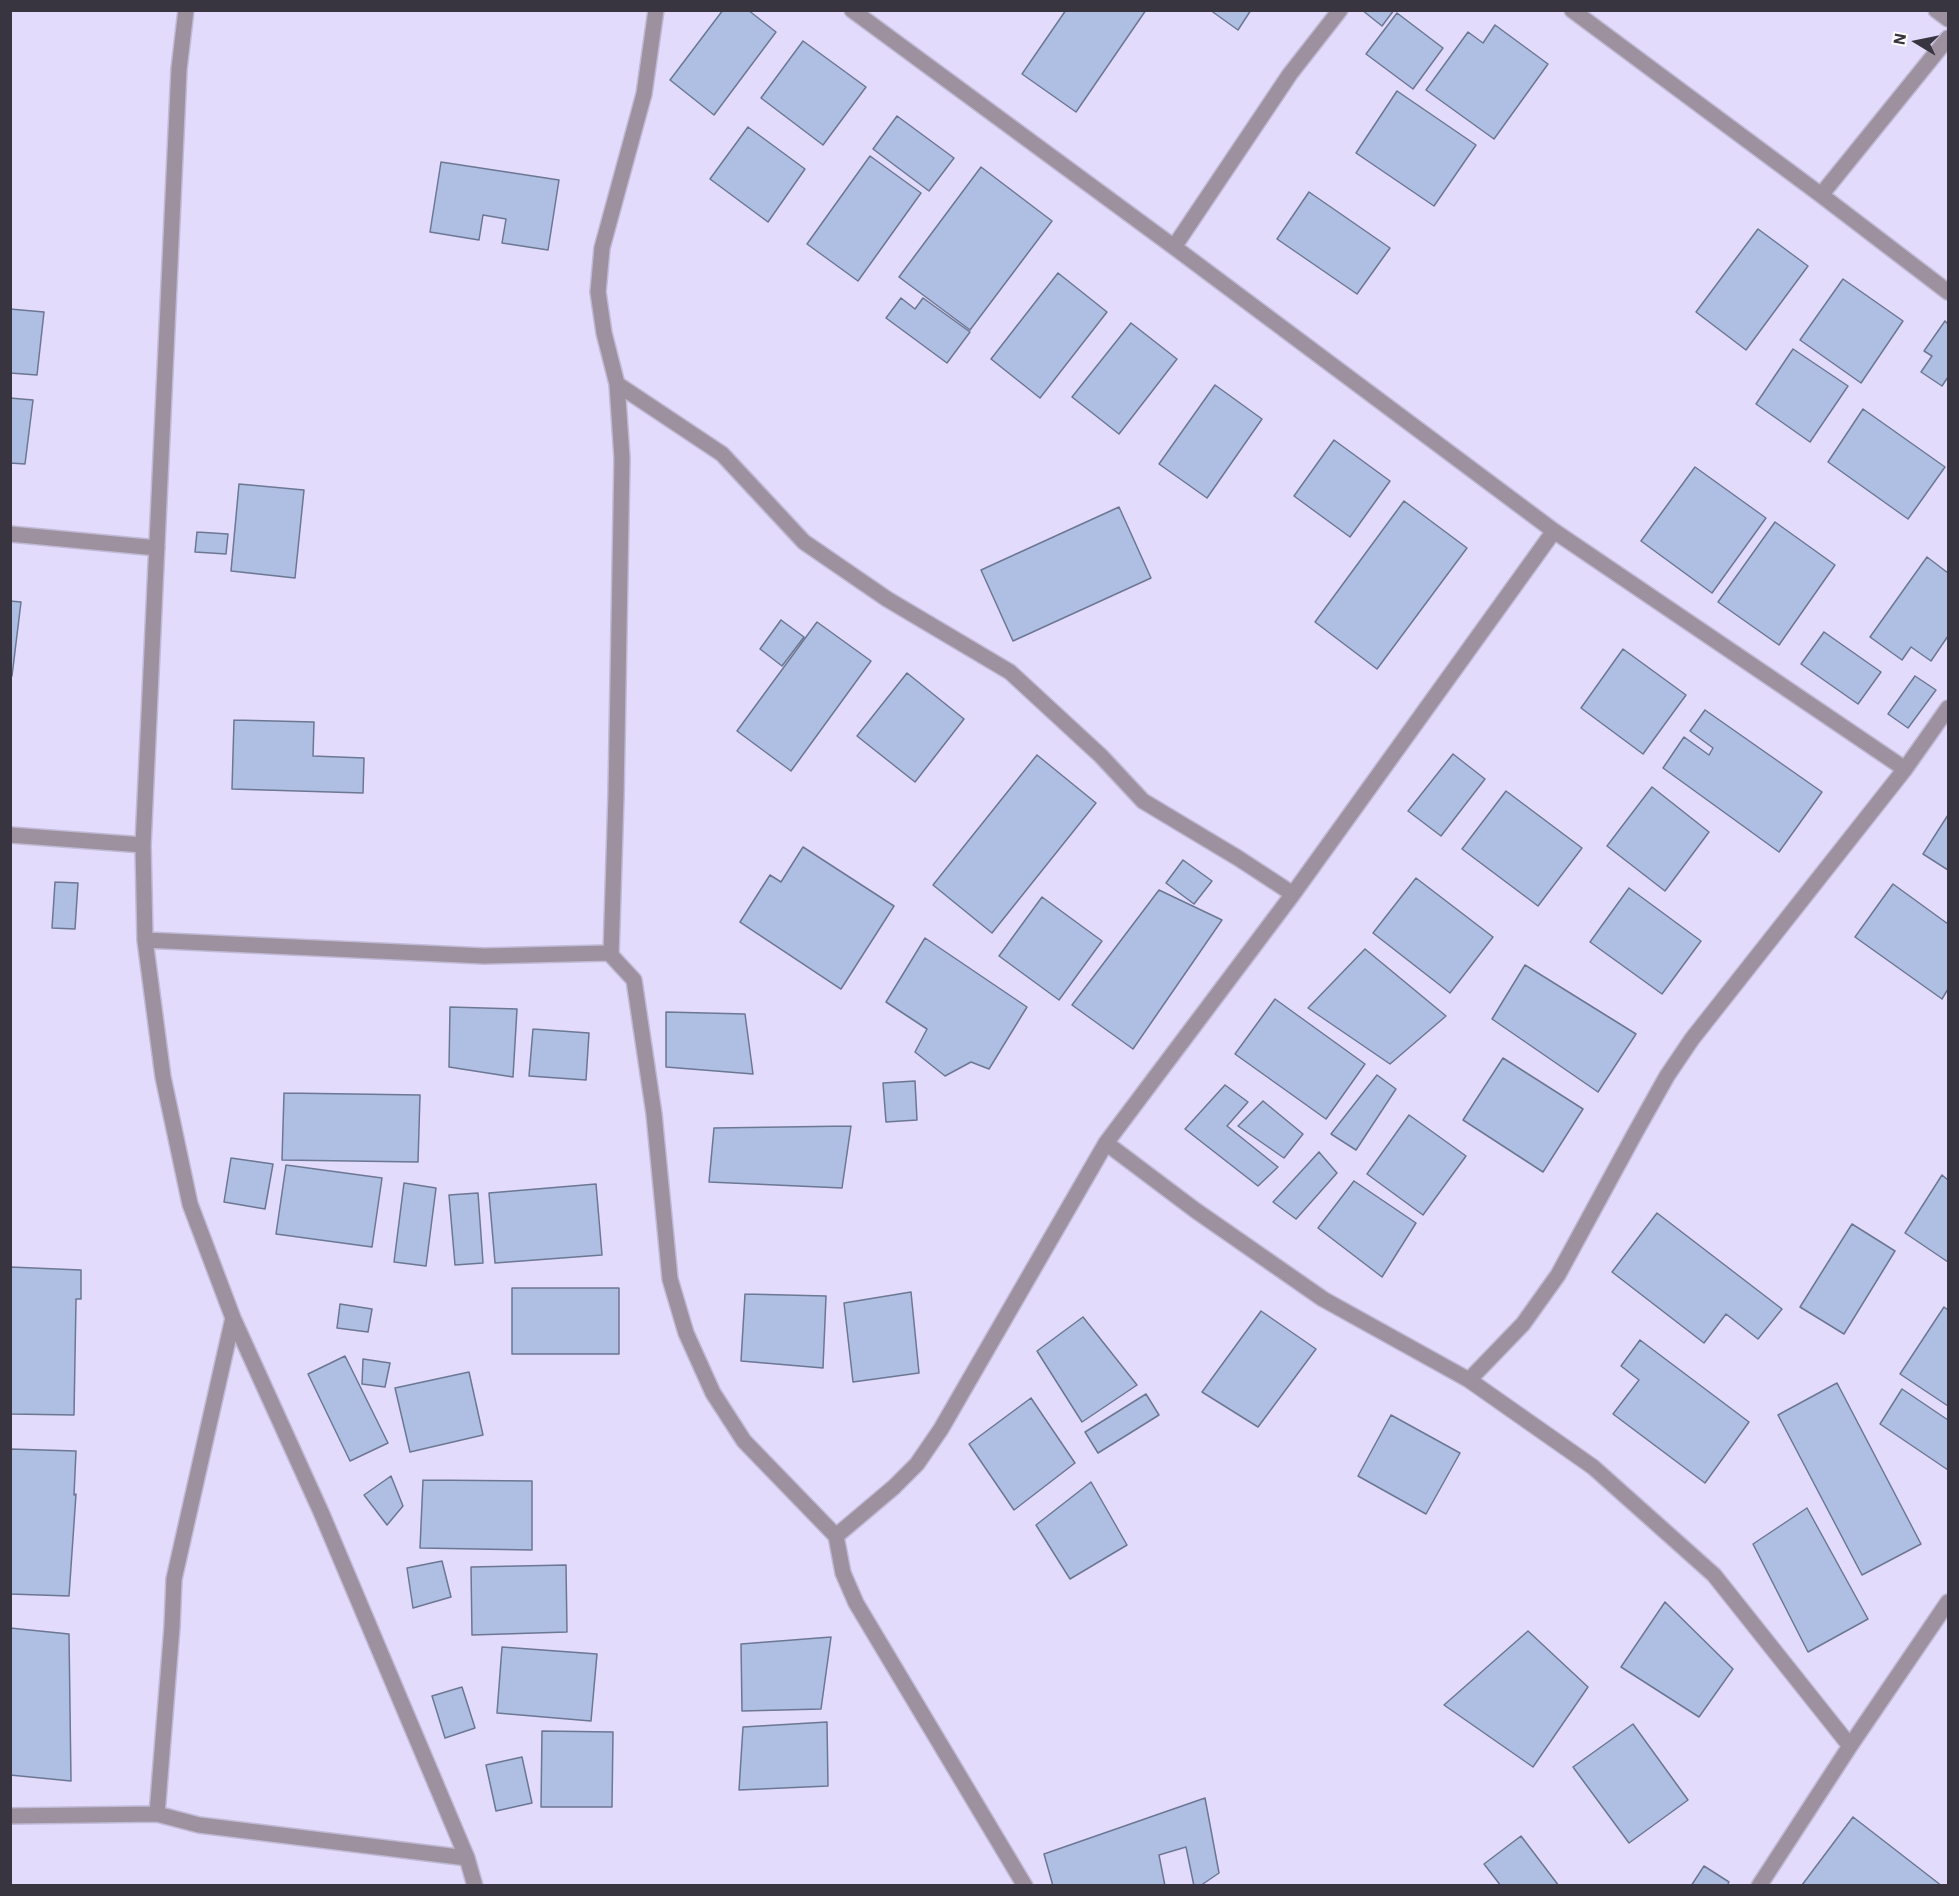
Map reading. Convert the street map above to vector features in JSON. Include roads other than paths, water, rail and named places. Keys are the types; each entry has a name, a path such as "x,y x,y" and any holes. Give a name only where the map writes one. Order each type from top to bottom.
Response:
{"street":[{"path":"186,10 179,69 143,845 145,940 163,1077 190,1204 232,1318 321,1512 466,1858 475,1886"},
{"path":"611,955 622,458 617,384 604,333 598,292 602,248 644,94 656,10"},
{"path":"852,10 1554,531 1905,769"},
{"path":"1174,247 1290,74 1340,10"},
{"path":"1572,10 1948,292"},
{"path":"1936,10 1948,19"},
{"path":"1821,195 1948,38"},
{"path":"617,384 722,454 804,542 887,599 1010,672 1101,756 1143,801 1293,894"},
{"path":"836,1536 894,1487 917,1464 941,1429 1106,1143 1293,894 1554,531"},
{"path":"10,534 157,548"},
{"path":"1469,1380 1523,1324 1558,1275 1667,1076 1692,1039 1905,769 1948,708"},
{"path":"10,836 143,845"},
{"path":"145,940 484,956 609,953 611,955 634,980 654,1114 670,1279 686,1333 713,1393 744,1441 836,1536 843,1573 856,1603 1025,1886"},
{"path":"1106,1143 1195,1210 1323,1299 1469,1380 1593,1467 1714,1575 1850,1746"},
{"path":"157,1814 174,1579 232,1318"},
{"path":"1760,1886 1850,1746 1948,1602"},
{"path":"10,1816 157,1814 199,1825 466,1858"}]}
